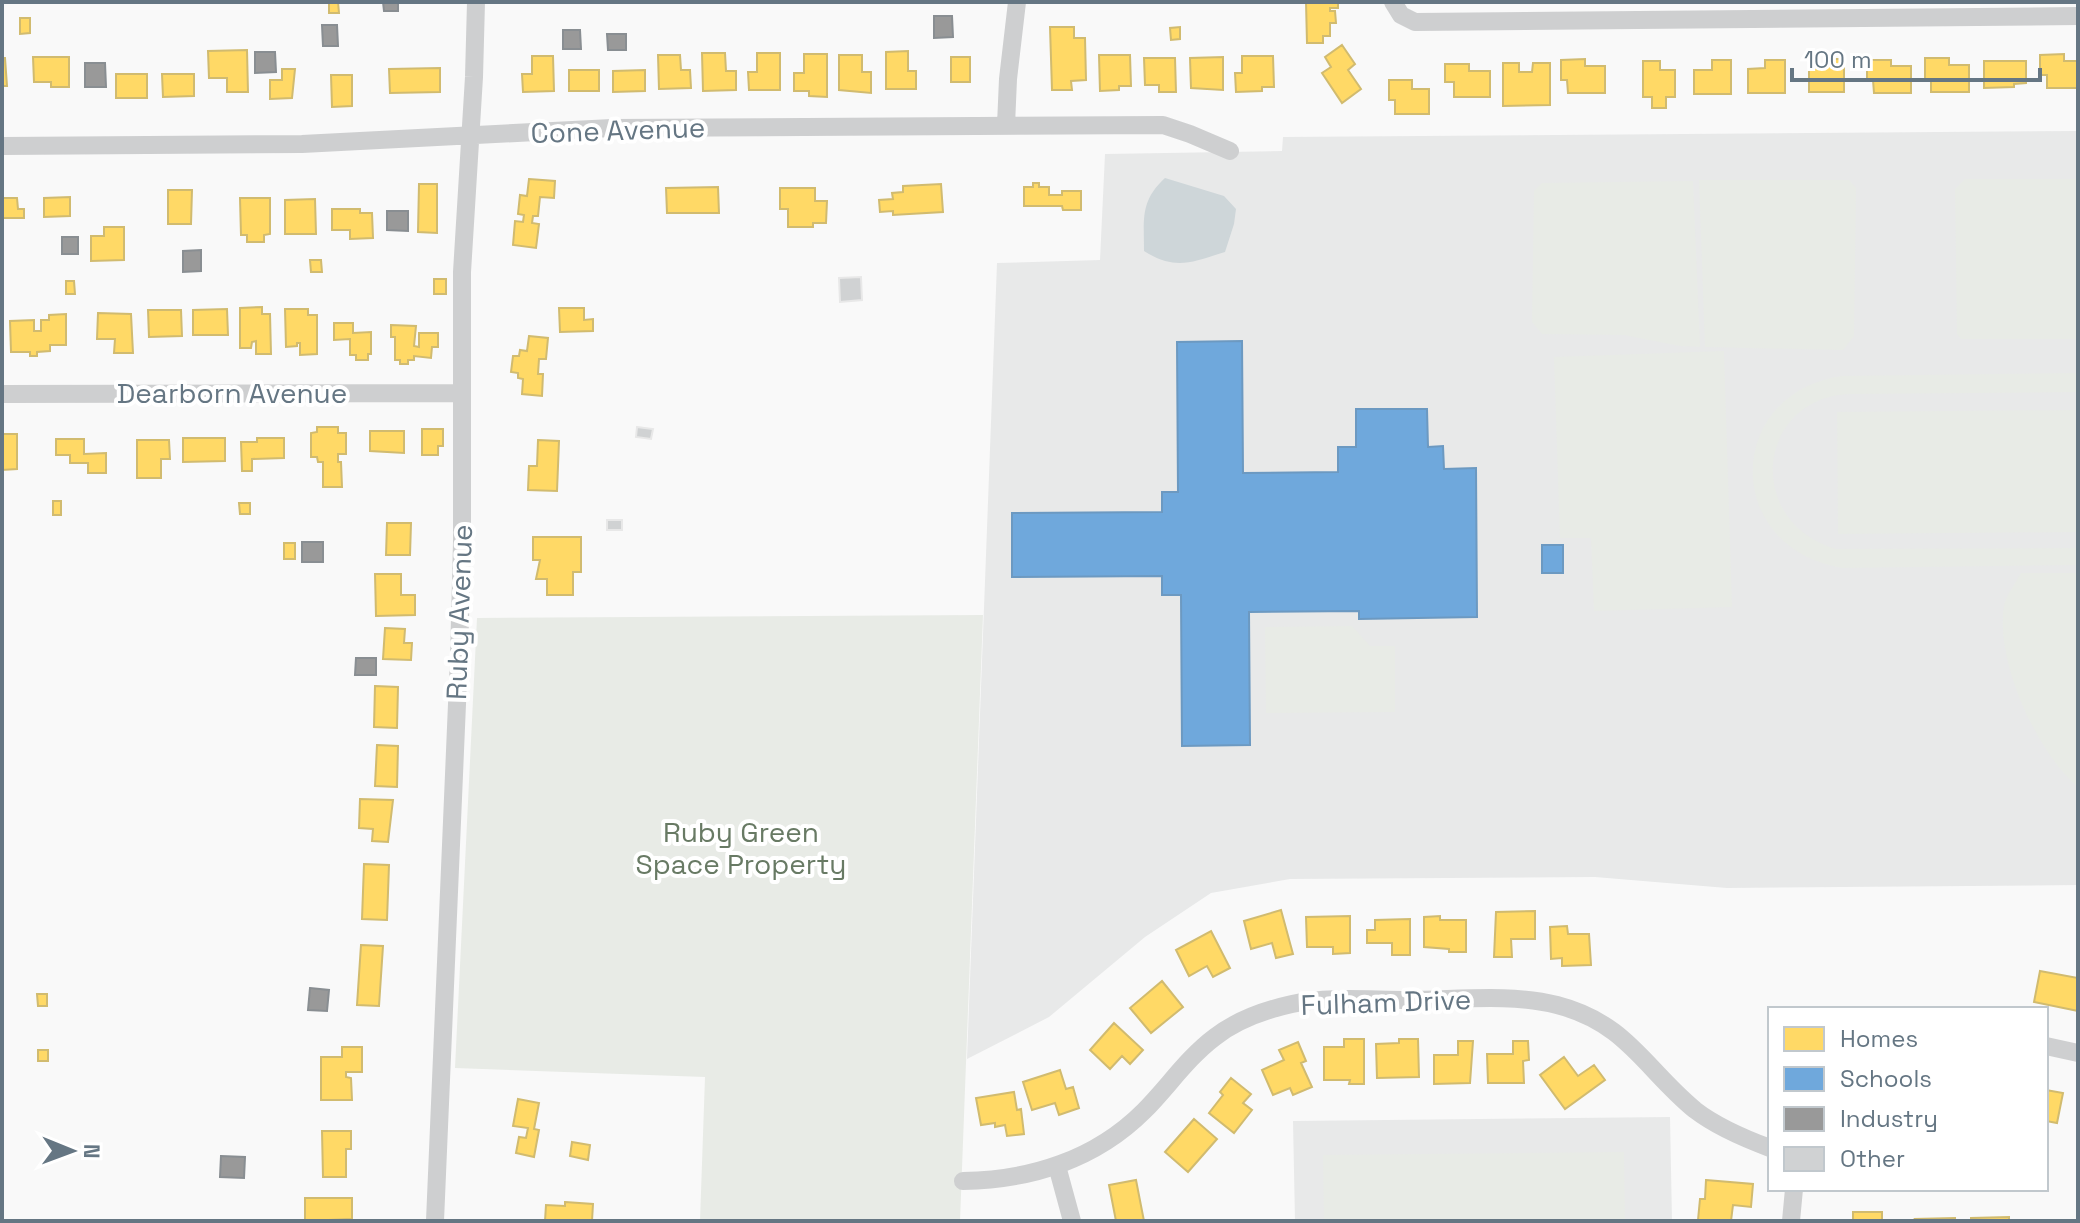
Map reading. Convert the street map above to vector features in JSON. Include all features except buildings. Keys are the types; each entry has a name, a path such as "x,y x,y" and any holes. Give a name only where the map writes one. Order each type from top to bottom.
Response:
{"street":[{"name":"Ruby Avenue","path":"435,1221 459,657 462,272 476,2"},
{"path":"1006,125 1017,2"},
{"path":"1397,9 1415,22 1882,10 2078,16"},
{"name":"Cone Avenue","path":"2,146 302,144 628,128 1163,125 1230,151"},
{"name":"Dearborn Avenue","path":"2,394 462,393"},
{"name":"Fulham Drive","path":"963,1181 1011,1179 1057,1166 1094,1149 1141,1114 1199,1050 1234,1025 1274,1008 1320,1001 1517,1000 1575,1011 1604,1025 1629,1043 1677,1093 1713,1122 1768,1147"},
{"path":"2048,1046 2078,1053"},
{"path":"1057,1166 1072,1221"},
{"path":"1791,1221 1794,1191"}],"shaded area":[{"path":"2078,131 2078,885 1727,888 1595,877 1290,879 1211,893 1145,937 1049,1017 967,1059 997,263 1100,260 1105,154 1282,151 1283,137"},
{"path":"1165,178 1224,196 1236,209 1225,252 1175,263 1144,251 1147,203"},
{"path":"1670,1117 1672,1221 1295,1221 1293,1121"}],"green space":[{"path":"1965,179 2078,179 2078,339 1961,339 1957,334 1955,189"},
{"path":"1699,180 1849,180 1856,188 1854,336 1843,350 1705,347"},
{"path":"1693,181 1700,347 1624,335 1542,334 1532,322 1534,191 1542,183"},
{"path":"1724,351 1732,607 1594,611 1591,538 1560,538 1554,357"},
{"path":"2078,373 2078,392 1850,394 1819,400 1796,416 1780,437 1773,462 1775,488 1786,513 1806,534 1836,549 2078,548 2078,565 1842,568 1803,555 1775,532 1758,503 1753,471 1759,439 1775,410 1803,388 1842,376"},
{"path":"2078,410 2078,532 1838,534 1837,412"},
{"path":"2021,573 2078,573 2078,787 2063,772 2034,729 2022,704 2006,653 2004,606"},
{"name":"Ruby Green Space Property","path":"983,615 960,1221 700,1221 705,1077 455,1068 477,618"},
{"path":"1352,626 1370,646 1395,646 1395,712 1266,713 1265,627"},
{"path":"1624,1152 1625,1221 1324,1221 1323,1155"}]}
